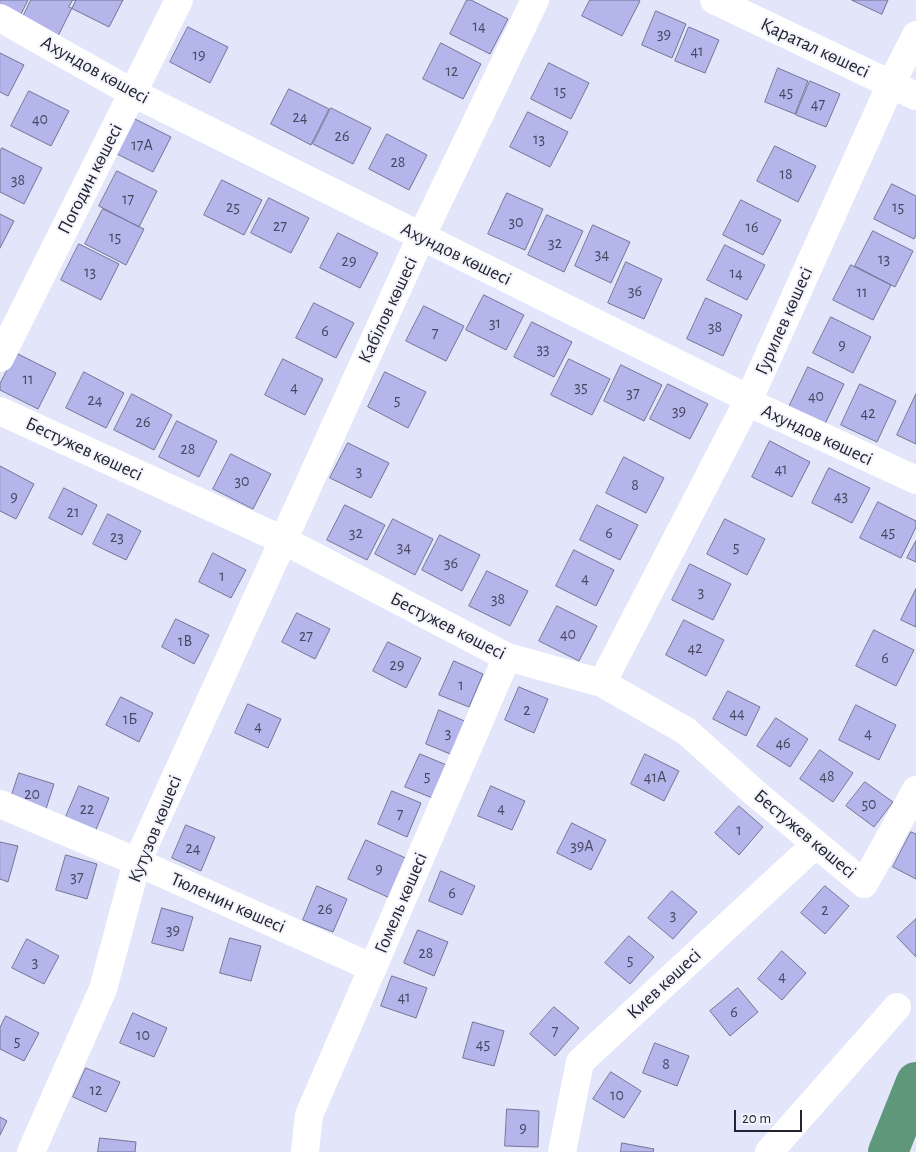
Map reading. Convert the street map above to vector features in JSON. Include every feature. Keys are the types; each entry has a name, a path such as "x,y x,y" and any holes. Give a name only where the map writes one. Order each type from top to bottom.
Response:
{"street":[{"name":"Погодин көшесі","path":"0,358 179,0"},
{"name":"Кабілов көшесі","path":"282,540 534,0"},
{"name":"Қаратал көшесі","path":"714,0 916,96"},
{"name":"Ахундов көшесі","path":"0,18 134,93 749,399 754,405 916,480"},
{"name":"Гурилев көшесі","path":"602,683 749,399 891,84 916,35"},
{"name":"Бестужев көшесі","path":"0,411 282,540 507,657 602,683 686,731 755,793 864,884 916,790"},
{"name":"Кутузов көшесі","path":"31,1152 103,989 137,862 282,540"},
{"name":"Гомель көшесі","path":"305,1152 310,1115 507,657"},
{"name":"Тюленин көшесі","path":"0,804 137,862 373,968"},
{"name":"Киев көшесі","path":"562,1152 580,1062 816,844"},
{"path":"769,1152 897,1007"}],"building":[{"path":"0,0 28,0 20,16 0,6"},
{"path":"31,0 76,0 58,36 22,19"},
{"path":"73,0 123,0 109,27 69,7"},
{"path":"467,0 471,0 508,19 490,54 450,34"},
{"path":"590,0 640,1 622,36 582,16"},
{"path":"852,0 888,0 882,14"},
{"path":"656,11 686,24 672,58 642,45"},
{"path":"188,27 228,47 210,83 170,62"},
{"path":"689,27 719,40 705,73 675,61"},
{"path":"441,43 481,64 463,99 423,79"},
{"path":"0,53 24,65 8,96 0,92"},
{"path":"549,63 589,83 571,119 531,99"},
{"path":"778,68 808,81 795,114 765,102"},
{"path":"810,81 840,94 826,127 796,115"},
{"path":"289,89 329,109 311,145 271,124"},
{"path":"29,91 69,111 51,146 11,126"},
{"path":"331,108 371,128 353,164 313,144"},
{"path":"528,112 568,132 550,167 510,147"},
{"path":"131,117 171,137 153,172 113,152"},
{"path":"387,134 427,155 409,190 369,169"},
{"path":"775,146 816,166 798,202 757,181"},
{"path":"2,148 42,168 24,204 0,192 0,152"},
{"path":"117,171 157,191 139,227 99,206"},
{"path":"222,180 262,200 244,235 204,215"},
{"path":"892,184 916,196 916,235 914,239 874,219"},
{"path":"507,193 543,209 525,250 488,234"},
{"path":"269,198 309,218 291,253 251,233"},
{"path":"741,200 781,220 763,255 723,235"},
{"path":"103,209 144,229 126,265 85,244"},
{"path":"0,214 14,221 0,248"},
{"path":"547,215 583,231 564,272 528,255"},
{"path":"593,225 630,242 611,283 575,266"},
{"path":"873,231 913,251 895,287 855,266"},
{"path":"338,233 378,253 360,288 320,268"},
{"path":"79,244 119,264 101,300 61,280"},
{"path":"725,245 765,265 747,300 707,280"},
{"path":"626,262 662,279 644,319 608,303"},
{"path":"851,265 891,285 873,320 833,300"},
{"path":"484,295 524,315 506,350 466,330"},
{"path":"706,298 742,315 723,356 687,339"},
{"path":"314,303 354,323 336,358 296,338"},
{"path":"424,306 464,326 446,361 406,341"},
{"path":"831,317 871,337 853,373 813,353"},
{"path":"532,322 572,342 554,377 514,357"},
{"path":"16,353 56,373 38,409 0,390 0,384"},
{"path":"283,359 323,379 305,415 265,395"},
{"path":"569,359 610,379 592,415 551,395"},
{"path":"621,365 662,385 644,421 604,401"},
{"path":"808,367 844,384 825,424 789,407"},
{"path":"84,372 124,393 106,428 66,408"},
{"path":"385,372 426,392 408,428 368,407"},
{"path":"668,384 708,404 690,439 650,419"},
{"path":"860,384 896,401 877,442 841,425"},
{"path":"132,394 172,415 154,450 114,430"},
{"path":"916,394 916,444 897,435"},
{"path":"177,421 217,441 199,477 159,457"},
{"path":"770,441 810,462 792,497 752,477"},
{"path":"348,443 389,463 371,498 330,478"},
{"path":"231,454 271,474 253,509 213,489"},
{"path":"624,457 664,478 646,513 606,493"},
{"path":"0,466 34,484 16,519 0,511"},
{"path":"829,468 870,488 852,523 812,503"},
{"path":"64,488 97,505 82,535 49,518"},
{"path":"878,502 916,521 916,527 901,558 860,538"},
{"path":"345,505 385,525 367,560 327,540"},
{"path":"597,505 638,525 620,560 580,540"},
{"path":"108,514 141,531 126,560 93,544"},
{"path":"393,519 433,539 415,575 375,554"},
{"path":"725,519 765,539 747,575 707,554"},
{"path":"440,535 480,555 462,591 422,570"},
{"path":"916,541 916,562 907,558"},
{"path":"574,550 614,570 596,606 556,586"},
{"path":"213,553 246,570 231,598 199,582"},
{"path":"690,564 731,584 713,620 672,600"},
{"path":"487,571 528,591 510,626 469,606"},
{"path":"916,589 916,627 901,620"},
{"path":"557,606 597,626 579,661 539,641"},
{"path":"297,613 330,629 315,659 282,642"},
{"path":"176,619 209,635 194,664 162,647"},
{"path":"684,620 724,640 706,676 666,655"},
{"path":"874,630 914,650 896,686 856,666"},
{"path":"388,642 421,658 406,688 373,671"},
{"path":"454,661 483,674 469,707 439,695"},
{"path":"519,687 548,699 534,733 505,720"},
{"path":"728,691 760,707 746,736 713,719"},
{"path":"121,697 153,713 139,742 106,725"},
{"path":"248,704 281,719 268,748 235,733"},
{"path":"856,705 896,725 879,760 839,740"},
{"path":"439,710 469,723 455,756 426,744"},
{"path":"776,718 808,739 790,767 757,746"},
{"path":"820,750 853,773 833,802 800,779"},
{"path":"420,754 449,766 435,799 405,787"},
{"path":"645,754 679,771 664,801 631,784"},
{"path":"19,773 54,784 44,815 9,804"},
{"path":"865,782 893,802 874,827 846,806"},
{"path":"79,786 109,798 95,832 65,819"},
{"path":"491,786 525,801 512,830 478,816"},
{"path":"392,791 421,803 407,837 378,824"},
{"path":"739,806 763,827 739,855 715,833"},
{"path":"572,823 606,840 591,870 557,853"},
{"path":"186,825 215,837 201,871 172,858"},
{"path":"911,832 916,834 916,879 893,867"},
{"path":"366,840 410,860 392,899 348,879"},
{"path":"0,842 18,846 8,882 0,879"},
{"path":"66,855 97,864 87,899 56,890"},
{"path":"441,871 475,886 462,915 429,901"},
{"path":"317,886 347,899 333,932 303,920"},
{"path":"825,886 849,906 825,934 801,913"},
{"path":"672,891 697,912 673,939 648,918"},
{"path":"162,908 193,917 183,951 152,943"},
{"path":"916,919 916,957 897,937"},
{"path":"418,930 448,942 434,976 404,963"},
{"path":"629,936 654,957 630,984 605,963"},
{"path":"230,938 261,946 251,981 220,973"},
{"path":"27,939 59,956 44,984 12,968"},
{"path":"782,951 806,973 782,1000 758,979"},
{"path":"392,976 427,988 416,1018 381,1006"},
{"path":"738,988 758,1012 730,1036 710,1011"},
{"path":"554,1007 579,1028 555,1056 530,1034"},
{"path":"133,1013 167,1028 154,1057 120,1043"},
{"path":"6,1016 39,1033 24,1061 0,1049 0,1028"},
{"path":"473,1022 504,1031 494,1066 463,1058"},
{"path":"655,1043 689,1056 677,1086 643,1073"},
{"path":"86,1068 120,1082 106,1112 73,1097"},
{"path":"611,1072 641,1091 624,1118 593,1099"},
{"path":"507,1109 539,1111 538,1147 505,1146"},
{"path":"0,1117 7,1121 0,1135"},
{"path":"100,1138 136,1142 135,1152 98,1152"},
{"path":"622,1143 654,1149 653,1152 621,1152"}],"waterway":[{"path":"888,1152 916,1082"}]}
